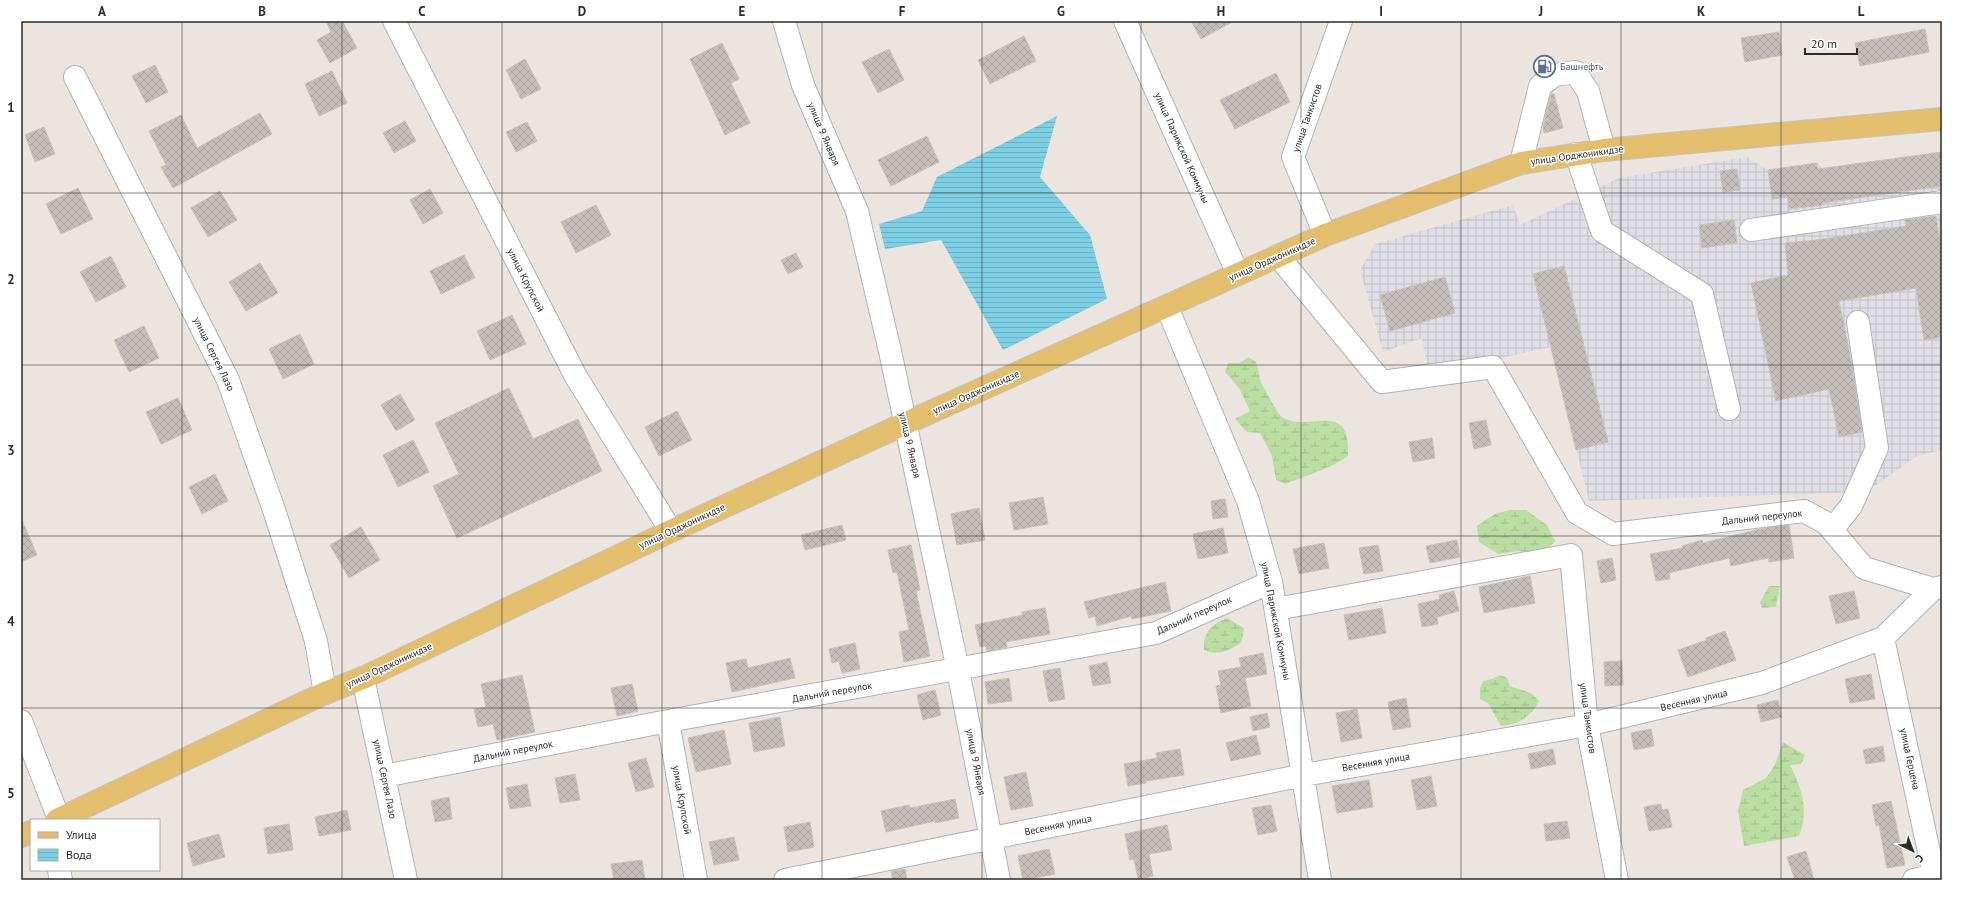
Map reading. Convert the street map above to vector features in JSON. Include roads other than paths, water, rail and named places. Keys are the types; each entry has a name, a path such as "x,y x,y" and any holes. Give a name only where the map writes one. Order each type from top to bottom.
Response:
{"main road":[{"name":"улица Орджоникидзе","path":"58,819 325,693 363,678 671,531 904,424 1326,235 1521,163 1604,150 1942,118"}],"street":[{"name":"улица Крупской","path":"394,21 575,375 671,531"},
{"name":"улица 9 Января","path":"784,21 803,86 857,211 890,351 904,424 958,670 999,880"},
{"name":"улица Парижской Коммуны","path":"1125,21 1238,274"},
{"name":"улица Танкистов","path":"1326,235 1293,157 1341,21"},
{"path":"1521,163 1540,86 1555,75 1575,72 1588,91 1604,150"},
{"name":"улица Сергея Лазо","path":"75,78 228,380 274,510 316,641 325,693"},
{"path":"1576,154 1602,231 1702,294 1729,409"},
{"path":"1751,230 1942,202"},
{"name":"Дальний переулок","path":"1278,256 1382,382 1493,367 1577,513 1613,534 1804,511 1826,523 1864,568 1938,588"},
{"name":"улица Парижской Коммуны","path":"1167,307 1248,500 1271,582 1304,775 1320,880"},
{"path":"1832,530 1851,506 1877,448 1858,322"},
{"name":"улица Танкистов","path":"1276,609 1571,555 1587,725 1617,880"},
{"name":"Дальний переулок","path":"384,776 668,721 958,670 1156,633 1271,582"},
{"name":"Весенняя улица","path":"785,880 1304,775 1587,725 1762,683 1883,638 1938,588"},
{"name":"улица Герцена","path":"1883,638 1931,877"},
{"name":"улица Сергея Лазо","path":"363,678 406,880"},
{"path":"21,721 58,819"},
{"name":"улица Крупской","path":"668,721 696,880"}],"water":[{"path":"1057,116 1040,177 1090,235 1107,299 1003,350 941,240 885,249 879,224 922,211 937,177"}],"place":[{"name":"Башнефть","path":"1545,66"}]}
